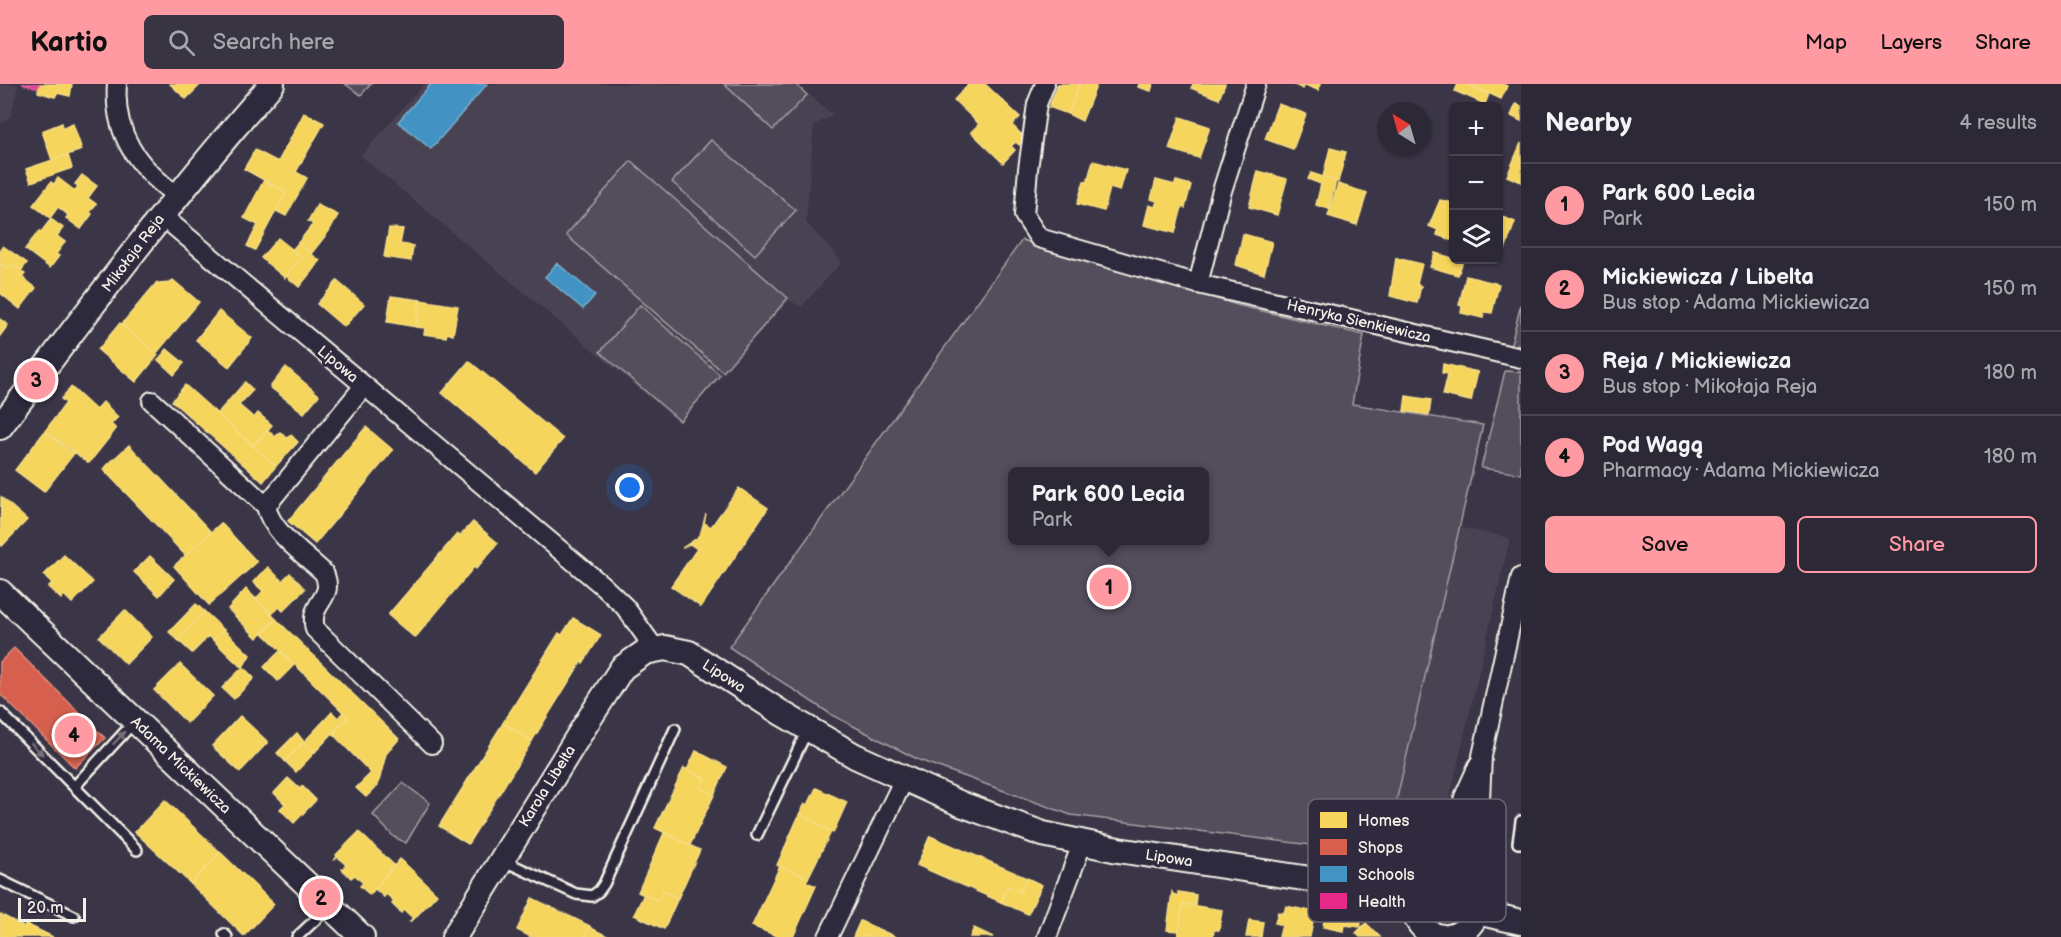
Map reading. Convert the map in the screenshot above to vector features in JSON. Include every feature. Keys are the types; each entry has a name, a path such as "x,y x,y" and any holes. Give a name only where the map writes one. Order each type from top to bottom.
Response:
{"street":[{"path":"117,84 116,99 119,119 128,145 138,161 156,180 177,196"},
{"name":"Mikołaja Reja","path":"0,427 161,215 272,84"},
{"name":"Henryka Sienkiewicza","path":"1045,84 1037,104 1024,215 1039,238 1198,284 1521,358"},
{"path":"1198,284 1221,194 1256,84"},
{"name":"Lipowa","path":"161,215 603,586 626,607 655,649 674,649 689,653 808,729 855,756 1005,821 1082,844 1308,879"},
{"path":"266,506 364,386"},
{"path":"152,401 266,506 268,516 275,527 324,573 328,581 328,590 314,612 312,618 315,629 432,744"},
{"path":"1480,799 1482,756 1520,582"},
{"name":"Adama Mickiewicza","path":"1,598 135,721 362,937"},
{"name":"Karola Libelta","path":"454,937 622,668 635,657 655,649"},
{"path":"1463,799 1482,756"},
{"path":"828,937 904,779"},
{"path":"1047,937 1082,844"},
{"path":"1506,919 1521,922"},
{"path":"1419,922 1424,929 1440,937 1458,935 1468,929 1472,922"}],"lane":[{"path":"0,712 137,850"},
{"path":"75,786 135,721"},
{"path":"502,860 576,894 592,896 599,891 675,729"},
{"path":"757,835 808,729"},
{"path":"1521,821 1518,843 1521,843"},
{"path":"0,880 74,916"},
{"path":"297,937 330,906"}],"shaded area":[{"path":"0,84 18,84 11,116 0,125"},
{"path":"345,84 371,84 361,95"},
{"path":"424,84 797,84 833,115 814,125 806,222 842,262 801,307 789,300 680,423 361,156"},
{"path":"724,84 795,84 807,95 773,130"},
{"path":"711,140 796,210 755,255 672,182"},
{"path":"631,161 788,298 723,372 566,235"},
{"path":"1022,240 1237,305 1364,335 1352,404 1483,425 1397,799 1308,799 1308,845 1071,815 919,760 832,715 729,647"},
{"path":"1521,304 1521,346 1511,344"},
{"path":"640,305 720,375 680,421 600,352"},
{"path":"1505,371 1521,372 1521,474 1481,468"},
{"path":"1458,527 1510,538 1449,799 1396,799"},
{"path":"403,783 430,803 406,843 394,837 373,815"}],"building: Homes":[{"path":"39,84 72,84 70,96 57,93 55,97 38,92"},
{"path":"170,84 201,84 186,99"},
{"path":"969,84 985,84 1020,117 1012,125 1025,138 1019,145 1016,142 1011,146 1015,150 1003,163 971,132 979,124 954,100"},
{"path":"1058,84 1080,84 1068,114 1049,107"},
{"path":"1080,84 1097,84 1082,121 1068,114"},
{"path":"1139,84 1153,84 1151,91 1138,87"},
{"path":"1193,84 1225,84 1219,99 1191,88"},
{"path":"1293,84 1321,84 1318,90 1305,85 1303,89"},
{"path":"1458,84 1466,84 1489,94 1486,102 1480,102 1455,91"},
{"path":"1469,84 1503,84 1507,86 1501,99"},
{"path":"1278,104 1306,114 1293,149 1265,139"},
{"path":"1516,104 1521,106 1521,121 1511,116"},
{"path":"304,113 324,123 296,172 307,178 286,216 276,211 286,192 244,169 255,150 278,162"},
{"path":"1180,117 1210,127 1199,158 1169,149"},
{"path":"62,123 63,128 73,124 82,150 52,160 42,131"},
{"path":"1521,143 1521,182 1507,176"},
{"path":"1330,148 1346,152 1338,182 1323,177"},
{"path":"68,155 72,168 31,182 26,169"},
{"path":"1093,161 1126,170 1120,191 1110,188 1104,211 1077,204"},
{"path":"1258,171 1287,179 1277,215 1249,207"},
{"path":"1311,173 1336,181 1329,209 1316,205 1321,184 1308,179"},
{"path":"82,175 97,186 88,198 96,204 81,229 66,218 68,215 58,207 50,218 33,205 51,182 54,184 58,178 75,191 78,186 75,184"},
{"path":"264,180 286,192 255,250 247,246 258,225 244,218"},
{"path":"1156,180 1175,185 1176,181 1191,185 1175,233 1144,225 1149,205 1155,207 1157,201 1151,199"},
{"path":"1338,184 1367,193 1357,225 1328,216"},
{"path":"1440,200 1449,202 1449,239 1437,235 1438,230 1429,226"},
{"path":"317,205 338,215 311,254 298,243 313,224 308,221"},
{"path":"1503,217 1515,222 1503,252"},
{"path":"51,219 63,228 57,236 65,242 50,268 25,249"},
{"path":"389,228 403,229 400,244 413,246 411,261 384,257"},
{"path":"1243,234 1272,242 1264,274 1236,265"},
{"path":"278,238 302,257 285,278 261,258"},
{"path":"298,243 320,261 299,287 286,276 302,257 292,250"},
{"path":"3,246 27,263 21,271 11,264 7,269 0,263 0,250"},
{"path":"1435,253 1449,257 1449,264 1462,264 1458,275 1430,267"},
{"path":"1396,258 1422,264 1417,284 1421,286 1417,303 1390,296"},
{"path":"0,263 7,269 11,264 25,274 22,277 36,288 20,309 0,293"},
{"path":"1466,276 1499,284 1492,313 1484,312 1483,318 1461,313 1462,306 1459,305"},
{"path":"173,280 199,302 156,354 121,325 157,282 159,284 170,283"},
{"path":"337,281 364,304 344,327 317,304"},
{"path":"391,296 420,300 416,327 387,322"},
{"path":"420,300 458,306 453,335 447,333 446,337 424,334 425,328 416,327"},
{"path":"219,311 252,338 229,367 196,340"},
{"path":"0,319 8,325 0,336"},
{"path":"120,323 158,355 136,382 98,350"},
{"path":"167,349 184,363 174,375 158,360"},
{"path":"469,361 563,439 535,472 442,393"},
{"path":"1443,364 1478,372 1471,401 1443,395 1448,374 1442,373"},
{"path":"286,367 319,395 304,413 270,387"},
{"path":"245,382 253,390 239,405 254,418 258,413 272,425 253,446 217,414"},
{"path":"185,385 276,466 263,482 172,401"},
{"path":"71,387 96,410 103,402 118,417 111,424 116,429 89,463 45,431 66,403 61,399"},
{"path":"1406,396 1431,400 1429,415 1404,411"},
{"path":"366,427 393,450 315,544 288,521"},
{"path":"268,430 275,437 280,432 287,438 291,435 298,442 276,466 253,446"},
{"path":"45,431 71,452 73,450 75,452 44,492 15,470"},
{"path":"129,445 212,533 186,556 103,469"},
{"path":"739,488 768,508 701,607 671,586 697,549 690,544 682,548 697,538 706,514 704,523 711,527"},
{"path":"1,497 27,520 2,546 0,543"},
{"path":"473,522 498,543 476,569 474,567 415,638 388,615 457,534 460,536"},
{"path":"221,523 257,562 209,605 174,566"},
{"path":"64,555 93,582 72,603 64,595 61,599 48,587 52,583 44,575"},
{"path":"150,556 174,579 159,596 134,572"},
{"path":"268,567 282,581 290,573 305,589 283,611 279,607 272,614 256,599 263,591 253,582"},
{"path":"246,589 276,619 257,638 228,609"},
{"path":"196,604 205,612 178,640 169,632"},
{"path":"125,610 152,637 126,664 99,637"},
{"path":"205,612 224,630 213,640 209,636 192,653 178,640"},
{"path":"573,618 601,635 583,663 581,662 532,741 503,723 559,633 562,635"},
{"path":"276,619 399,739 386,754 378,785 366,797 356,788 371,773 333,734 348,717 263,633"},
{"path":"224,630 250,655 243,667 213,640"},
{"path":"280,651 294,665 278,681 264,667"},
{"path":"180,664 213,696 187,723 154,690"},
{"path":"243,667 254,678 234,699 222,688"},
{"path":"332,712 338,718 343,712 348,717 315,752 304,742"},
{"path":"240,716 268,742 240,772 212,746"},
{"path":"503,723 532,741 468,844 439,826"},
{"path":"297,733 304,742 285,761 277,753"},
{"path":"304,742 315,752 296,772 285,761"},
{"path":"696,751 727,767 714,795 700,788 705,778 687,770"},
{"path":"684,768 705,778 700,788 714,795 690,845 655,828"},
{"path":"288,778 300,789 302,786 316,800 294,823 280,809 285,804 274,793"},
{"path":"816,788 847,802 833,833 800,813 805,804 808,805"},
{"path":"165,800 220,852 191,884 135,832"},
{"path":"800,813 831,832 808,878 777,865"},
{"path":"359,832 394,865 370,895 360,886 363,883 355,875 351,878 342,869 346,865 338,857 333,861"},
{"path":"664,833 700,850 678,898 663,891 658,901 638,892"},
{"path":"930,836 1027,878 1020,892 1008,886 1001,902 917,865"},
{"path":"220,852 274,904 244,936 191,884"},
{"path":"400,859 437,894 414,919 409,922 413,918 404,910 401,913 392,904 394,901 386,894 384,897 375,889"},
{"path":"780,866 808,878 806,882 816,886 793,937 779,937 752,926"},
{"path":"1027,878 1042,885 1028,914 1001,902 1008,886 1020,892"},
{"path":"663,891 678,898 664,929 634,915 644,894 658,901"},
{"path":"1172,892 1178,896 1178,892 1196,895 1195,906 1183,904 1179,931 1167,930"},
{"path":"532,898 590,926 585,937 531,937 517,930"},
{"path":"1183,904 1222,910 1219,930 1214,930 1213,937 1178,937"},
{"path":"1286,906 1308,911 1308,922 1313,922 1310,937 1279,937 1282,925 1275,923 1278,912 1284,913"},
{"path":"0,914 24,927 26,924 53,937 0,937"},
{"path":"1249,920 1263,922 1261,937 1246,937"},
{"path":"860,921 896,937 853,937"},
{"path":"1324,922 1361,922 1360,927 1344,925 1343,931 1323,927"},
{"path":"1366,923 1380,937 1360,937 1356,933"},
{"path":"589,927 609,937 585,937"},
{"path":"974,928 993,937 970,937"}],"building: Shops":[{"path":"14,648 105,738 75,768 0,694 0,662"}],"building: Schools":[{"path":"431,84 487,84 431,149 398,122"},
{"path":"557,263 595,295 583,309 545,277"}],"building: Health":[{"path":"22,84 39,84 38,88"}],"place":[{"name":"Reja / Mickiewicza","path":"36,380"},
{"name":"Park 600 Lecia","path":"1109,587"},
{"name":"Pod Wagą","path":"74,735"},
{"name":"Mickiewicza / Libelta","path":"321,898"}]}
